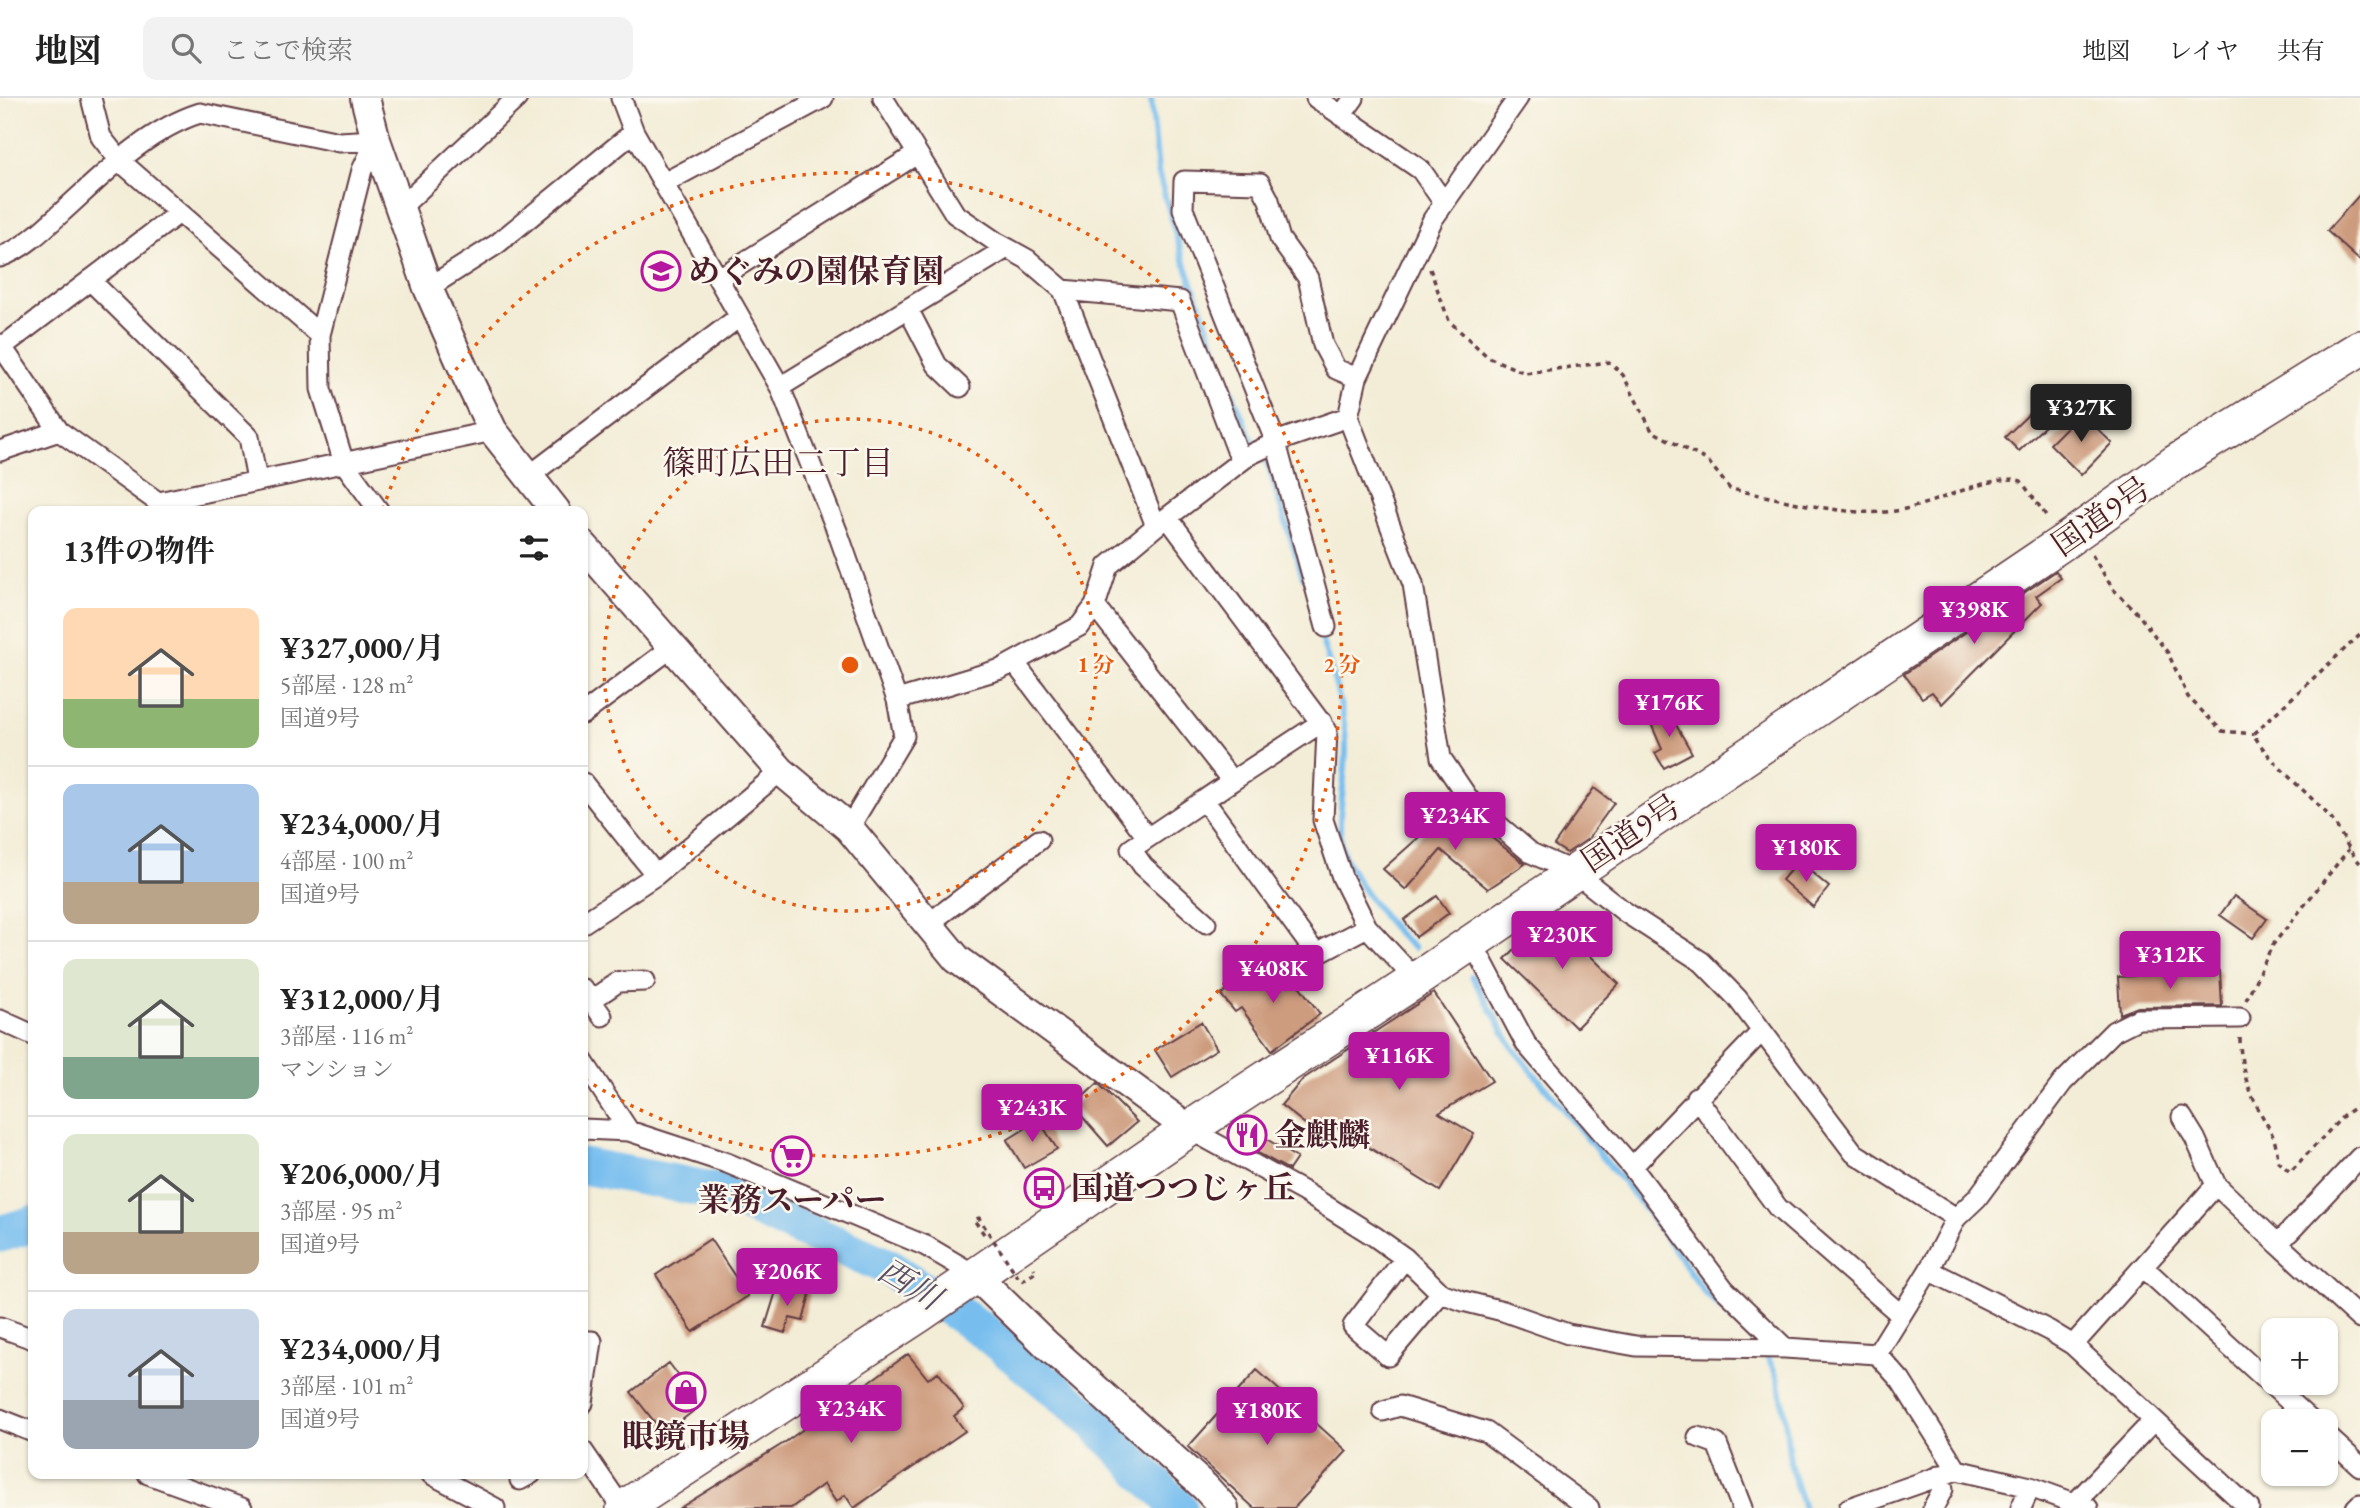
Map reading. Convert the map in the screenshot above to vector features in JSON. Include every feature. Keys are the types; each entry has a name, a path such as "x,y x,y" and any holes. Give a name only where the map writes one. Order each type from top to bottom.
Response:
{"highway":[{"name":"国道9号","path":"639,1504 1189,1129 1416,980 2070,538 2175,463 2360,348"}],"street":[{"path":"91,98 101,137 120,161 320,335"},
{"path":"365,98 376,140 428,288 493,431 552,506"},
{"path":"400,208 517,98"},
{"path":"621,98 634,132 780,387 839,536 897,700 904,736 849,828"},
{"path":"664,183 824,98"},
{"path":"883,98 955,214 1027,259 1063,290 1162,522 1327,731 1323,820 1342,877 1367,927 1416,980"},
{"path":"1316,98 1421,170 1444,203"},
{"path":"1341,116 1354,98"},
{"path":"1518,98 1444,203 1421,244 1357,378 1348,417 1413,584 1441,758 1470,801 1531,853 1574,872 1625,912 1702,962 1737,998 1854,1153 1956,1218"},
{"path":"0,257 46,228 120,161 179,119 200,113 339,142 376,140"},
{"path":"428,288 497,244 634,132"},
{"path":"375,506 344,463 321,389 320,335 362,170 376,140"},
{"path":"719,278 917,154"},
{"path":"1326,627 1276,443 1183,209 1184,181 1260,183 1269,200 1280,239 1308,278 1323,345 1336,369 1357,378"},
{"path":"163,506 59,431 1,346 179,213"},
{"path":"780,387 1007,248"},
{"path":"90,281 249,438 257,481"},
{"path":"1063,290 1180,301 1241,461"},
{"path":"908,309 937,365 960,387"},
{"path":"529,477 739,317"},
{"path":"897,700 1001,669 1080,626 1095,606 1108,566 1162,522 1241,461 1276,443 1348,417"},
{"path":"0,451 59,431"},
{"path":"168,506 257,481 493,431"},
{"path":"588,552 674,646 781,771 849,828 957,959 1189,1129 1304,1192 1405,1258 1441,1293 1568,1334 1636,1346 1785,1348 1877,1354 1900,1381 1948,1473 1933,1508"},
{"path":"1095,606 1233,781"},
{"path":"588,710 674,646"},
{"path":"1014,662 1147,837"},
{"path":"1206,923 1143,866 1131,849 1322,722"},
{"path":"588,920 656,874 781,771"},
{"path":"588,789 656,874"},
{"path":"1204,800 1316,954 1367,927"},
{"path":"928,924 1039,840"},
{"path":"1472,942 1526,1044 1632,1167 1724,1289 1785,1348"},
{"path":"592,1002 618,982 645,981"},
{"path":"1877,1354 1929,1270 1956,1218 1977,1198 2063,1082 2115,1031 2138,1019 2240,1018"},
{"path":"0,1020 28,1033"},
{"path":"1632,1167 1696,1097 1762,1031"},
{"path":"588,1069 629,1131"},
{"path":"1696,1097 1778,1208 1901,1315"},
{"path":"2182,1117 2195,1138 2216,1185 2360,1319"},
{"path":"588,1129 629,1131 727,1163 926,1246 1047,1345 1205,1487 1224,1508"},
{"path":"2278,1244 2360,1157"},
{"path":"2345,1173 2360,1187"},
{"path":"2073,1345 2216,1185"},
{"path":"1405,1258 1353,1326 1388,1356 1441,1293"},
{"path":"2143,1267 2298,1409"},
{"path":"1929,1270 2073,1345 2249,1508"},
{"path":"0,1327 28,1337"},
{"path":"588,1341 592,1341 588,1369"},
{"path":"1382,1411 1400,1406 1486,1432 1589,1508"},
{"path":"0,1419 28,1430"},
{"path":"1849,1508 1948,1473 1978,1472 2082,1505 2154,1420"},
{"path":"1698,1437 1717,1444 1742,1508"},
{"path":"2338,1446 2360,1466"},
{"path":"588,1456 639,1504"},
{"path":"162,1479 242,1508"},
{"path":"440,1479 495,1508"},
{"path":"2021,1508 2030,1487"},
{"path":"2356,1508 2360,1504"}],"path":[{"path":"1421,244 1449,321 1488,357 1525,373 1609,362 1623,375 1652,431 1708,461 1730,489 1856,512 1903,510 1968,488 2013,479 2021,481 2113,589 2138,614 2168,653 2188,696 2222,731 2253,734 2360,635"},
{"path":"2253,734 2267,756 2341,830 2349,849 2360,863"},
{"path":"2349,849 2272,946 2240,1018 2240,1063 2257,1107 2277,1140 2278,1161 2290,1172 2345,1114 2360,1104"},
{"path":"984,1234 974,1220 979,1218 1020,1279 1036,1272"}],"building":[{"path":"2360,194 2360,261 2327,231"},
{"path":"2032,411 2046,425 2019,451 2005,437"},
{"path":"2081,413 2112,443 2081,475 2050,444"},
{"path":"2056,571 2061,578 2036,596 2042,603 1942,704 1932,692 1922,698 1904,674"},
{"path":"1667,709 1692,753 1664,768 1655,753 1662,749 1649,719"},
{"path":"1594,788 1614,803 1588,839 1567,853 1554,845"},
{"path":"1453,807 1525,864 1488,889 1441,850 1406,890 1383,869"},
{"path":"1798,861 1829,887 1813,907 1782,880"},
{"path":"1437,896 1449,913 1416,937 1404,920"},
{"path":"2234,896 2267,919 2253,938 2220,915"},
{"path":"1549,915 1619,984 1576,1028 1505,959"},
{"path":"1284,965 1320,1014 1272,1050 1241,1008 1235,1012 1221,995 1247,976 1261,981"},
{"path":"2220,971 2222,1006 2138,1007 2120,1014 2118,977"},
{"path":"1434,993 1492,1081 1439,1113 1474,1134 1440,1191 1329,1123 1319,1135 1281,1105 1303,1079"},
{"path":"1201,1022 1217,1049 1172,1077 1155,1050"},
{"path":"1098,1083 1137,1122 1108,1146 1073,1106"},
{"path":"1039,1120 1057,1149 1024,1168 1007,1140"},
{"path":"1241,1123 1297,1158 1289,1170 1231,1138"},
{"path":"710,1239 748,1296 693,1332 656,1275"},
{"path":"778,1285 810,1294 803,1321 790,1318 785,1333 765,1327"},
{"path":"908,1354 928,1379 938,1372 964,1408 954,1416 965,1431 854,1508 845,1495 836,1502 824,1484 791,1508 680,1508 784,1443"},
{"path":"669,1363 701,1405 664,1434 631,1392"},
{"path":"1257,1370 1347,1451 1294,1508 1254,1508 1188,1447"}],"waterway":[{"path":"1151,98 1158,172 1181,252 1228,383 1252,440 1269,468 1303,577"},
{"path":"1318,628 1345,728 1346,755 1340,832 1344,856 1371,900 1394,929 1414,948"},
{"path":"1472,976 1513,1048 1647,1211 1704,1292 1757,1343"},
{"name":"西川","path":"588,1167 717,1191 888,1267 985,1332 1087,1415 1179,1508"},
{"name":"西川","path":"0,1234 28,1226"},
{"path":"1764,1352 1781,1392 1791,1466 1804,1508"}],"place":[{"name":"めぐみの園保育園","path":"661,271"},
{"name":"金麒麟","path":"1247,1135"},
{"name":"業務スーパー","path":"792,1156"},
{"name":"国道つつじヶ丘","path":"1044,1188"},
{"name":"眼鏡市場","path":"686,1392"}],"district":[{"name":"篠町広田二丁目","path":"778,462"}]}
